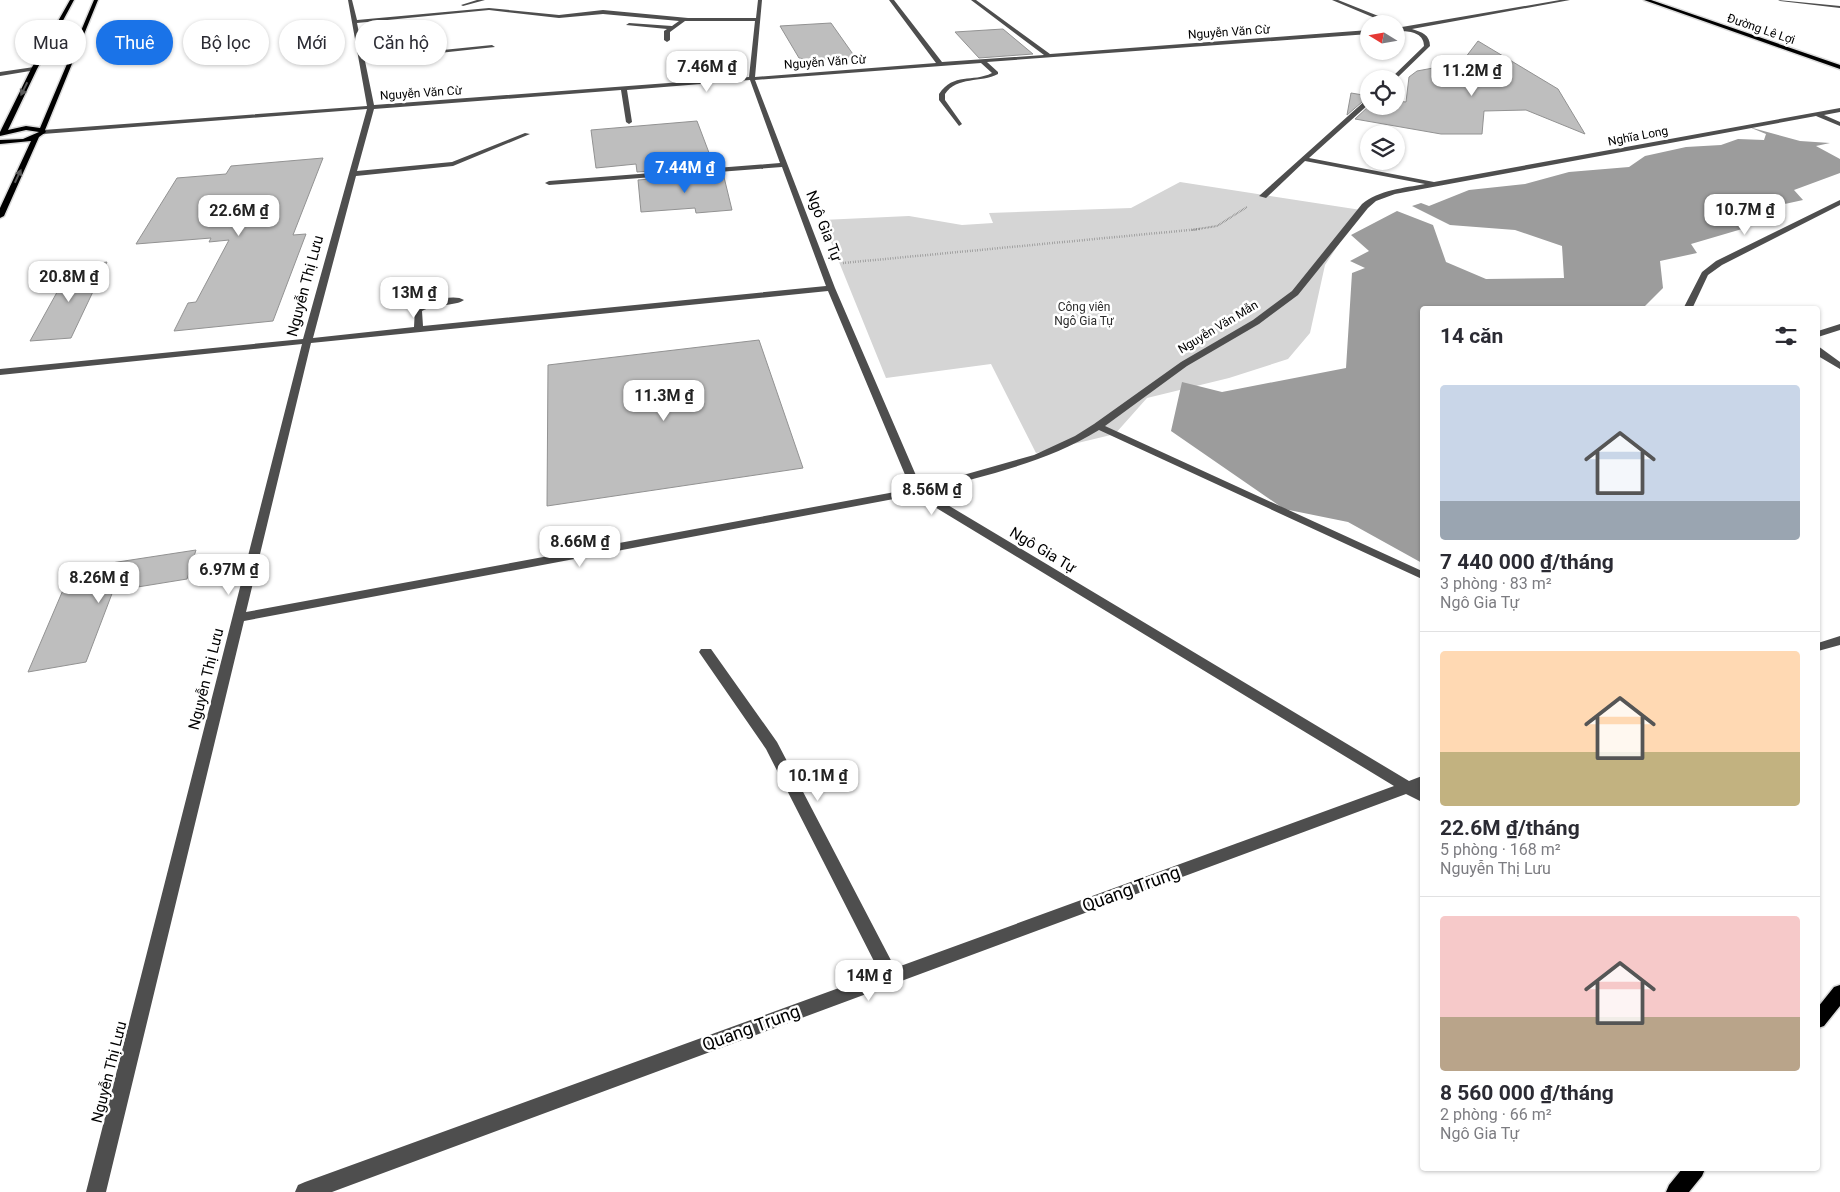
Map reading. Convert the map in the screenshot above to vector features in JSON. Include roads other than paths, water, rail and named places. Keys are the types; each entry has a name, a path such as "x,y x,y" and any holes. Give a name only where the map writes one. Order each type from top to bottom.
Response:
{"main road":[{"path":"1,133 72,0"},
{"path":"0,216 36,137 43,131 96,0"},
{"name":"Đường Lê Lợi","path":"1648,0 1840,67"},
{"path":"1,133 26,128 43,131"},
{"path":"0,142 15,142 36,137"},
{"path":"1820,1018 1840,993"},
{"path":"1676,1192 1693,1171"}],"street":[{"name":"Nguyễn Thị Lưu","path":"350,0 355,22"},
{"path":"434,13 483,0"},
{"name":"Ngô Gia Tự","path":"760,0 752,79 831,288 916,491 1418,789"},
{"path":"891,0 941,65"},
{"path":"973,0 1049,56"},
{"path":"1334,0 1372,15"},
{"path":"1405,29 1568,0"},
{"path":"1780,0 1840,7"},
{"path":"373,20 434,13 505,9 568,17 590,12 603,12 683,20 758,19"},
{"path":"667,40 667,31 683,20"},
{"path":"629,25 673,28"},
{"path":"1402,70 1426,46 1427,40 1422,34 1405,28"},
{"name":"Nguyễn Văn Cừ","path":"43,131 371,108 578,89 624,89 1360,33"},
{"path":"447,52 492,48"},
{"path":"958,124 942,100 942,94 949,85 959,81 989,77 996,74 982,62"},
{"name":"Nguyễn Thị Lưu","path":"96,1192 306,342 371,108 363,65"},
{"path":"0,74 34,69"},
{"path":"624,89 629,122"},
{"path":"1263,196 1360,108"},
{"name":"Nghĩa Long","path":"1441,185 1840,110"},
{"path":"1816,114 1840,124"},
{"path":"353,174 453,164 527,134"},
{"path":"1304,158 1441,185"},
{"path":"549,183 784,165"},
{"name":"Nguyễn Văn Mẫn","path":"238,618 916,491 1038,457 1079,438 1098,426 1184,364 1256,322 1295,293 1365,206 1373,199 1394,192 1441,185"},
{"path":"1689,306 1705,274 1719,263 1840,202"},
{"path":"0,372 831,288"},
{"path":"419,330 418,310 426,305 438,302 460,300"},
{"path":"1820,333 1840,327"},
{"path":"1820,351 1830,361 1840,366"},
{"path":"1098,426 1420,574"},
{"path":"1820,646 1840,640"},
{"path":"706,652 772,746 891,977"},
{"name":"Quang Trung","path":"305,1192 891,977 1418,789"}],"park label":[{"name":"Công viên Ngô Gia Tự","path":"1084,314"}]}
